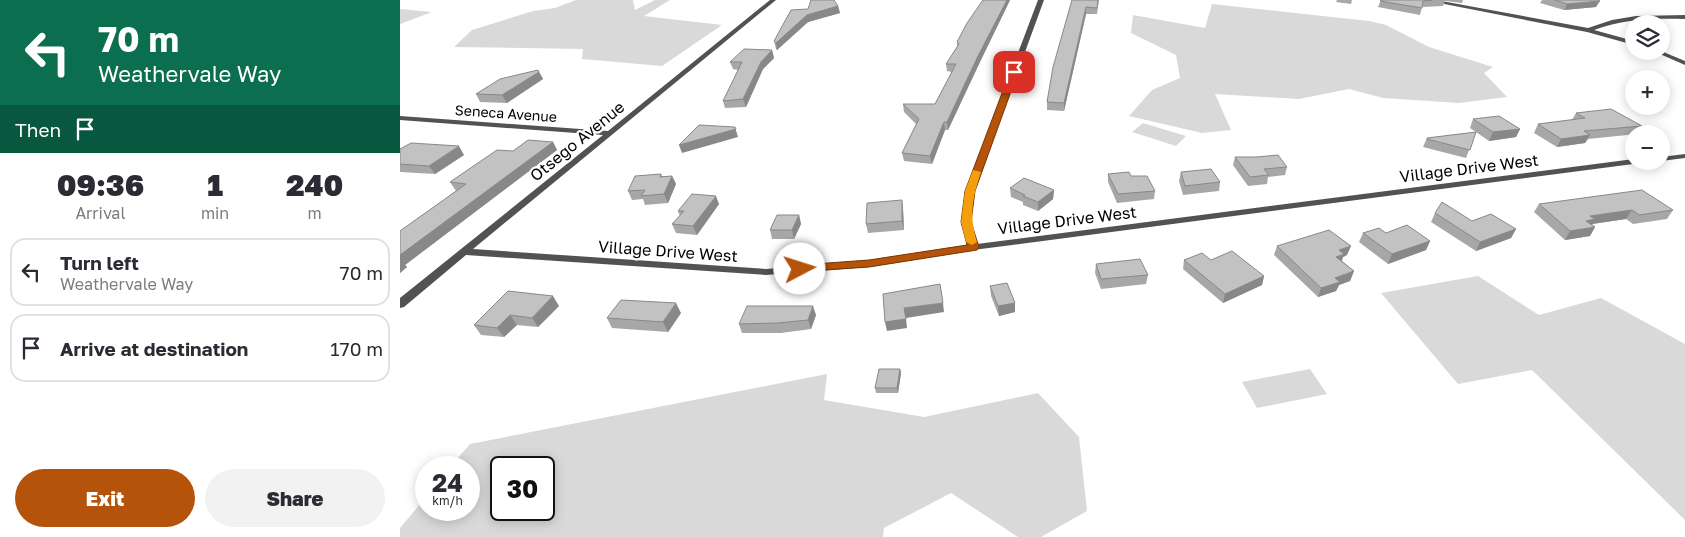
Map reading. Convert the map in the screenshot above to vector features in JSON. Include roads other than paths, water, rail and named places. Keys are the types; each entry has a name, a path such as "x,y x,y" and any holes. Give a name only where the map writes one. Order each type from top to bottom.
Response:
{"street":[{"name":"Otsego Avenue","path":"400,304 772,0"},
{"path":"973,247 966,222 970,191 1041,0"},
{"path":"1427,0 1588,30 1625,40"},
{"path":"1588,30 1610,21 1632,18 1685,16"},
{"path":"1670,57 1685,63"},
{"name":"Seneca Avenue","path":"400,118 610,133"},
{"path":"1670,158 1685,156"},
{"name":"Village Drive West","path":"465,252 766,272 869,264 973,247 1625,163"}]}
